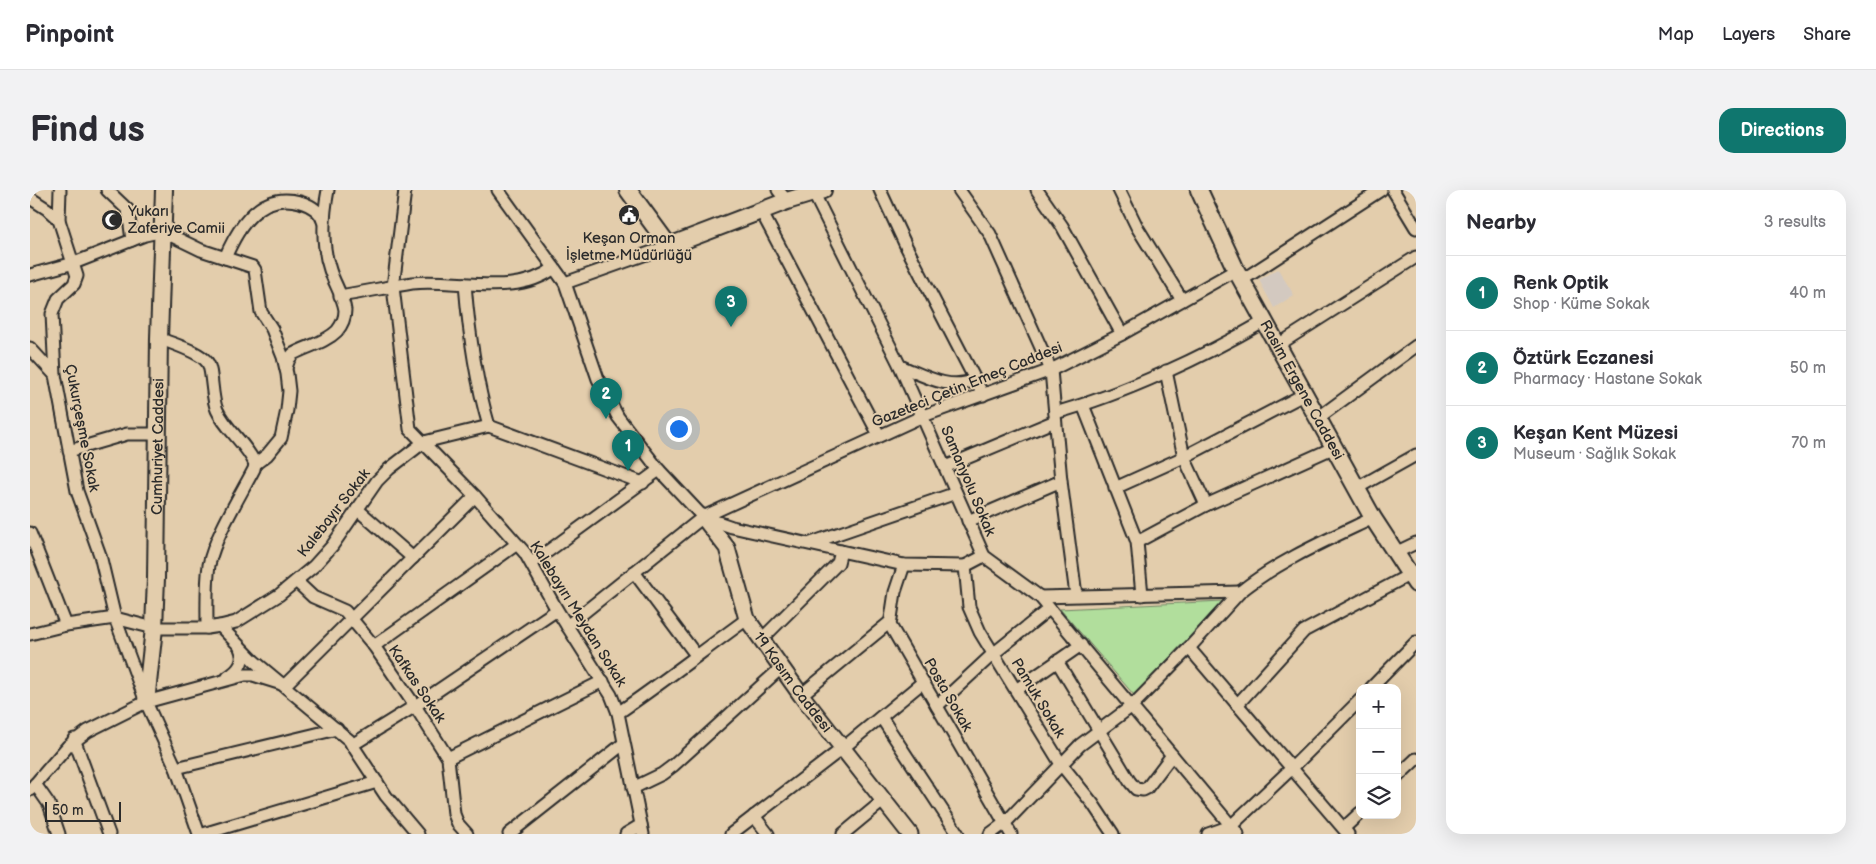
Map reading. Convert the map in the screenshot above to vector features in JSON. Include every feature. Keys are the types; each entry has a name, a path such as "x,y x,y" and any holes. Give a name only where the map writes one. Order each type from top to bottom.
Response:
{"main road":[{"name":"Cumhuriyet Caddesi","path":"146,702 154,628 159,434 159,338 164,190"},
{"path":"620,190 666,247"},
{"path":"628,190 666,247"},
{"name":"Rasim Ergene Caddesi","path":"1198,190 1239,275 1373,518 1413,580"},
{"path":"666,247 761,211 783,196 816,191"}],"street":[{"name":"Çukurçeşme Sokak","path":"60,190 59,220 74,263 76,282 58,299 53,310 55,375 77,491 100,555 115,618 146,702 176,768 201,834"},
{"path":"107,190 129,213 132,240"},
{"path":"286,368 288,359 293,354 328,337 343,322 345,313 327,259 323,220 328,190"},
{"name":"Kalebayırı Meydan Sokak","path":"405,190 394,287 410,429 474,496 532,563 557,610 603,681 618,713 642,829"},
{"path":"498,190 565,283 595,370 608,400 624,426 659,470 703,517 739,528 904,565 965,566 984,556"},
{"path":"880,190 906,246 983,394"},
{"path":"959,190 990,234 1051,370 1061,481 1076,595"},
{"path":"1037,190 1062,226 1122,334"},
{"path":"1120,190 1136,227 1182,300"},
{"name":"Gazeteci Çetin Emeç Caddesi","path":"567,626 703,517 923,416 1051,370 1122,334 1182,300 1239,275 1381,190"},
{"path":"1393,190 1412,210 1416,228"},
{"name":"Samanyolu Sokak","path":"816,191 900,366 984,556 1040,596 1132,706 1232,831"},
{"path":"30,198 59,220"},
{"path":"225,258 241,226 257,211 268,204 284,200 303,203 322,210 325,204"},
{"path":"314,208 323,220"},
{"path":"761,211 879,435"},
{"path":"30,275 74,263 150,234 163,233 254,268 261,312 272,329 286,368 289,391 283,434 273,449 255,464 210,560 208,570 207,628"},
{"path":"565,283 666,247"},
{"path":"1278,345 1416,257"},
{"path":"340,296 431,282 465,284 525,282 542,276 554,268"},
{"path":"465,284 472,353 478,389 489,426"},
{"path":"945,467 1055,417 1166,371 1265,321"},
{"path":"159,338 197,354 206,360 210,369 212,393 218,411 255,464"},
{"path":"1318,418 1416,346"},
{"path":"30,348 55,375"},
{"path":"900,366 952,384 964,384 975,380"},
{"path":"1166,371 1184,457 1206,505"},
{"path":"1115,488 1184,457 1305,394"},
{"path":"1083,405 1137,542 1142,595"},
{"path":"424,442 489,426 643,483"},
{"path":"69,451 127,434 159,434"},
{"name":"Kalebayır Sokak","path":"115,618 154,628 207,628 242,619 296,581 323,556 377,481 388,469 424,442"},
{"path":"1137,542 1206,505 1335,447"},
{"path":"1357,488 1416,455"},
{"path":"532,563 659,470"},
{"path":"968,521 1061,481"},
{"path":"809,544 956,493"},
{"path":"285,685 474,496"},
{"path":"357,509 413,558"},
{"name":"19 Kasım Caddesi","path":"703,517 727,548 747,619 802,695 910,834"},
{"path":"990,834 1005,823 1080,745 1132,706 1190,648 1240,592 1274,569 1373,518"},
{"path":"727,548 729,534 739,528"},
{"path":"30,533 66,625"},
{"path":"1395,553 1416,543"},
{"path":"374,646 517,544"},
{"path":"762,639 838,563 841,550"},
{"path":"802,695 890,622 895,592 904,565"},
{"name":"Pamuk Sokak","path":"965,566 969,607 973,619 1061,764 1093,804 1113,834"},
{"path":"634,572 696,656"},
{"path":"1237,705 1304,631 1413,580"},
{"name":"Kafkas Sokak","path":"296,581 309,594 342,608 374,646 448,758 454,814 458,824 467,834"},
{"path":"1040,596 1240,592"},
{"path":"937,706 993,654 1049,609"},
{"path":"352,745 414,706 557,610"},
{"path":"30,634 66,625 115,618"},
{"path":"618,713 659,686 747,619"},
{"name":"Posta Sokak","path":"890,622 892,629 1011,834"},
{"path":"220,626 254,661 285,685 352,745 397,809 418,834"},
{"path":"1375,684 1416,642"},
{"path":"1016,690 1081,646"},
{"path":"226,679 237,670 242,662 243,653 240,648"},
{"path":"1190,648 1291,769 1346,831 1356,818"},
{"path":"1057,662 1100,730 1117,762 1136,789 1143,790 1147,788 1172,756"},
{"path":"633,788 662,774 674,765 782,667"},
{"path":"59,834 49,804 33,787 74,739 146,702 226,679 249,675 285,685"},
{"path":"448,758 603,681"},
{"path":"731,834 843,748 923,682"},
{"path":"1208,834 1232,831 1356,704"},
{"path":"881,717 958,834"},
{"path":"176,768 336,729"},
{"path":"74,739 109,834"},
{"path":"509,834 623,744"},
{"path":"1400,774 1416,759"},
{"path":"201,834 377,782"},
{"path":"843,834 884,800"},
{"path":"453,834 454,814"},
{"path":"754,816 768,834"},
{"path":"626,834 642,829"}],"shaded area":[{"path":"1278,269 1294,295 1274,308 1259,280"}],"green space":[{"path":"1223,601 1134,695 1060,609"}],"place":[{"name":"Keşan Orman İşletme Müdürlüğü","path":"629,215"},
{"name":"Yukarı Zaferiye Camii","path":"112,220"},
{"name":"Keşan Kent Müzesi","path":"731,327"},
{"name":"Öztürk Eczanesi","path":"606,419"},
{"name":"Renk Optik","path":"628,471"}]}
